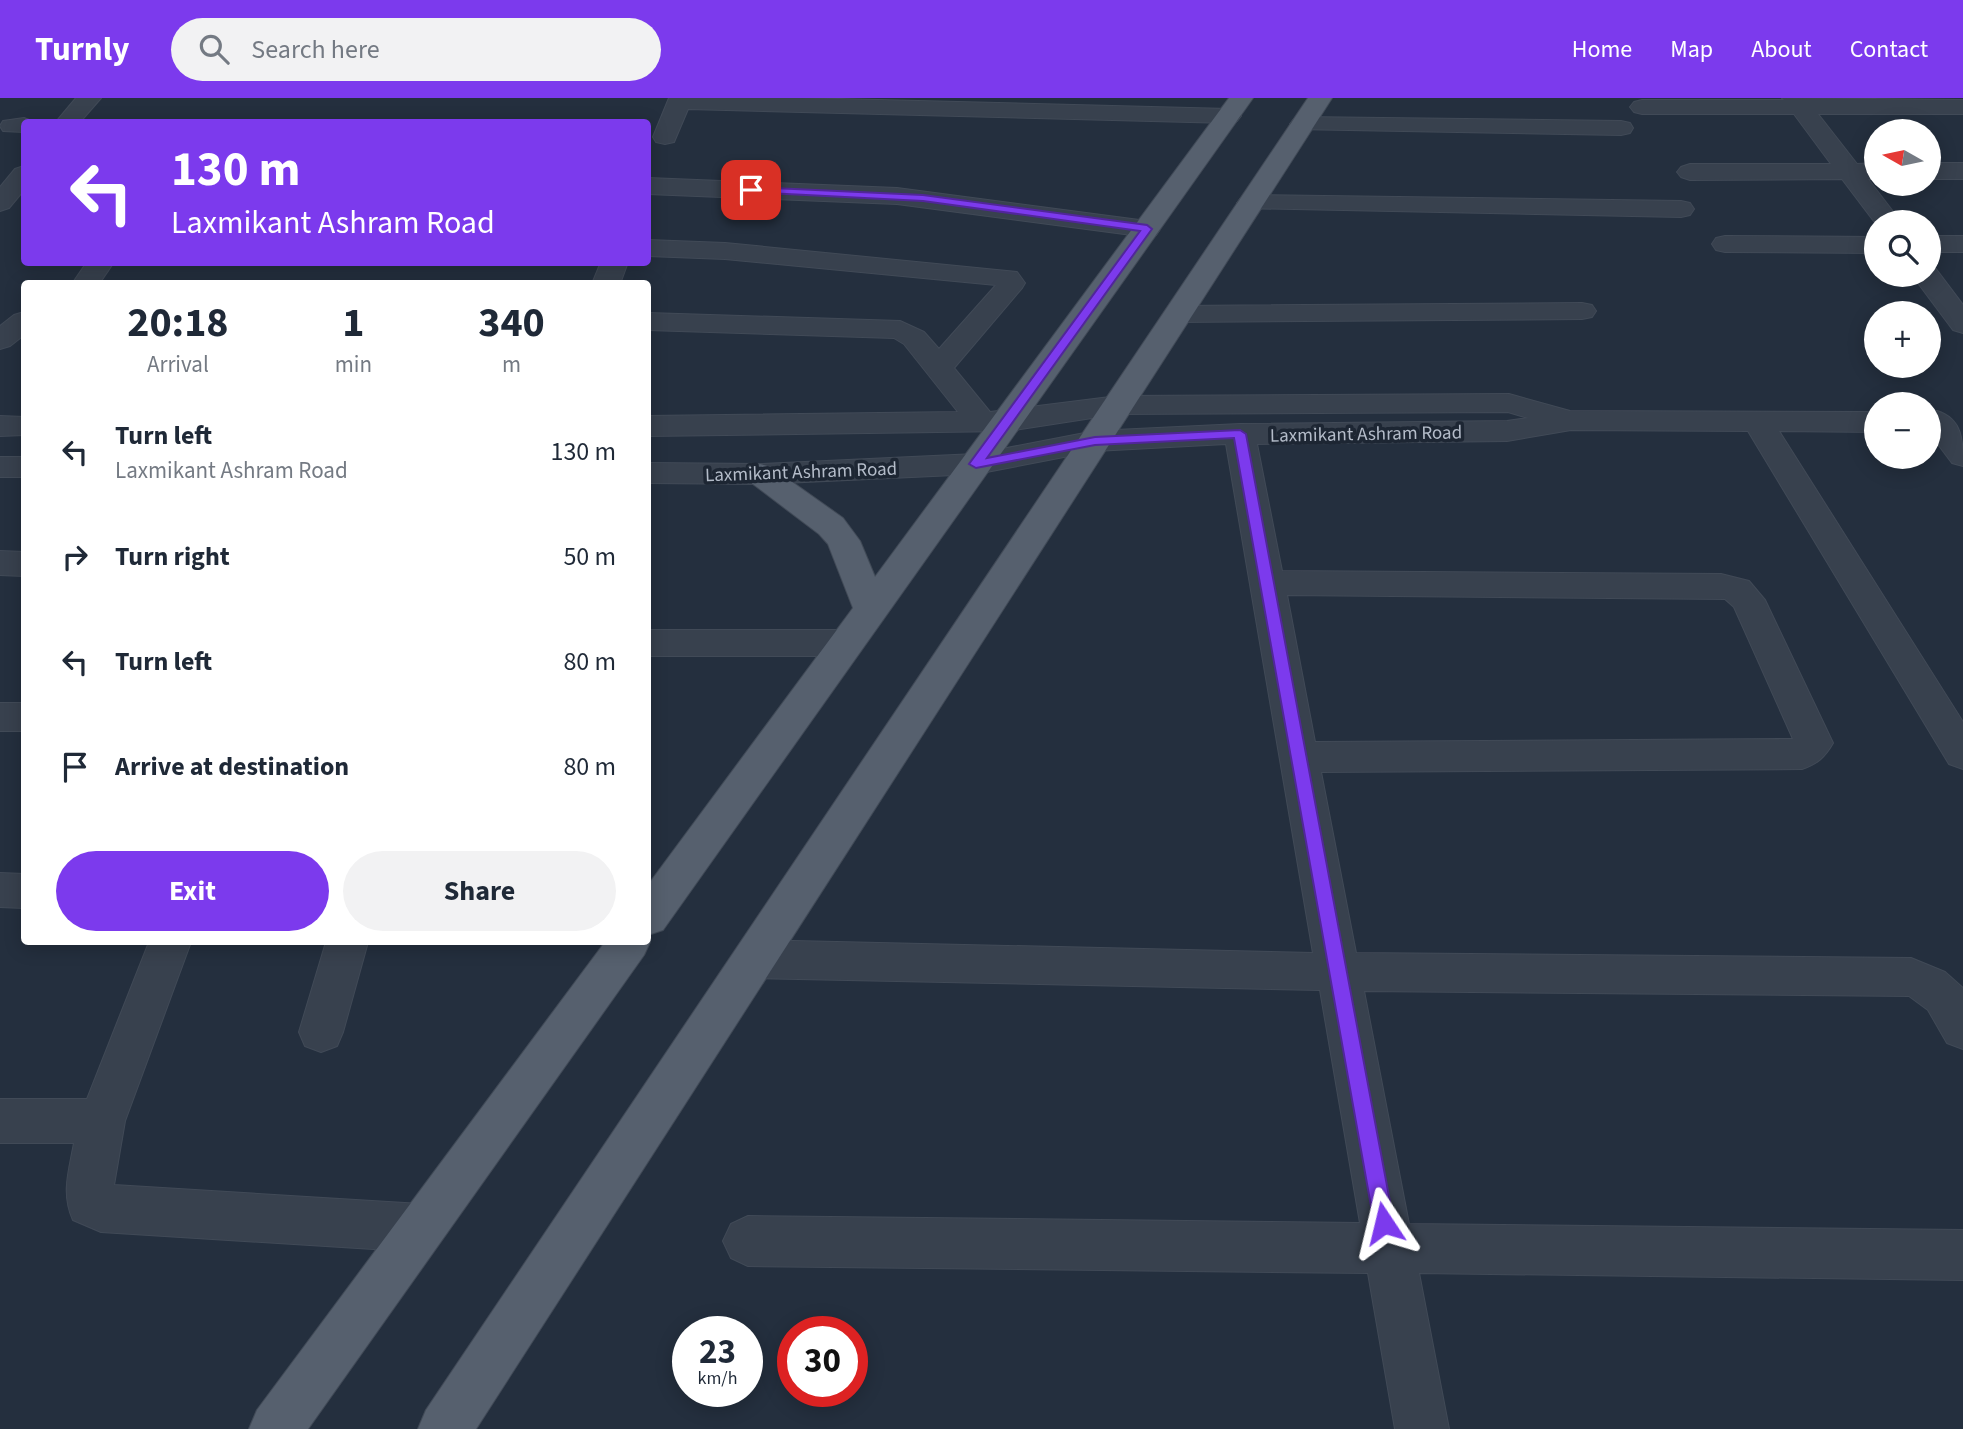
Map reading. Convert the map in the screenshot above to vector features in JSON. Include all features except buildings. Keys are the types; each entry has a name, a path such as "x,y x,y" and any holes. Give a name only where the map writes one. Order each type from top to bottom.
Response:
{"main road":[{"path":"651,913 976,464 994,421 1147,229 1235,107"},
{"path":"444,1429 1311,111"},
{"path":"760,474 831,526 843,541 871,610"},
{"path":"276,1429 627,945"}],"street":[{"path":"71,119 89,98"},
{"path":"665,137 681,100 1235,107"},
{"path":"1798,103 1864,171"},
{"path":"1642,107 1798,103 1963,107"},
{"path":"1311,111 1621,128"},
{"path":"1689,172 1864,171"},
{"path":"1941,171 1963,171"},
{"path":"0,203 21,178"},
{"path":"651,186 897,196 1147,229"},
{"path":"1251,203 1681,208"},
{"path":"1725,244 1864,244"},
{"path":"1941,244 1963,244"},
{"path":"651,248 725,251 1007,278 1011,283 1008,288 938,368"},
{"path":"1935,287 1962,323"},
{"path":"1178,314 1582,311"},
{"path":"651,321 900,330 914,338 938,368 994,421"},
{"path":"0,340 21,323"},
{"path":"651,426 994,421 1118,405 1510,403 1571,420"},
{"name":"Laxmikant Ashram Road","path":"651,473 760,474 976,464 1095,441 1240,434 1507,431 1571,420 1864,422"},
{"path":"1943,421 1963,456"},
{"path":"1759,423 1963,754"},
{"path":"0,426 21,426"},
{"path":"1240,434 1422,1429"},
{"path":"0,467 21,467"},
{"path":"0,563 21,564"},
{"path":"1267,583 1721,586 1737,590 1748,600 1814,743 1802,754 1299,757"},
{"path":"651,643 846,643"},
{"path":"0,717 21,717"},
{"path":"0,890 21,891"},
{"path":"169,945 102,1121 89,1189 90,1203 101,1208 421,1228"},
{"path":"321,1032 346,945"},
{"path":"754,959 1338,972 1911,977 1928,983 1947,998 1963,1028"},
{"path":"0,1121 102,1121"},
{"path":"748,1241 1963,1255"}],"route":[{"path":"751,190 923,198 1147,229 976,464 1095,441 1240,434 1384,1223"}]}
